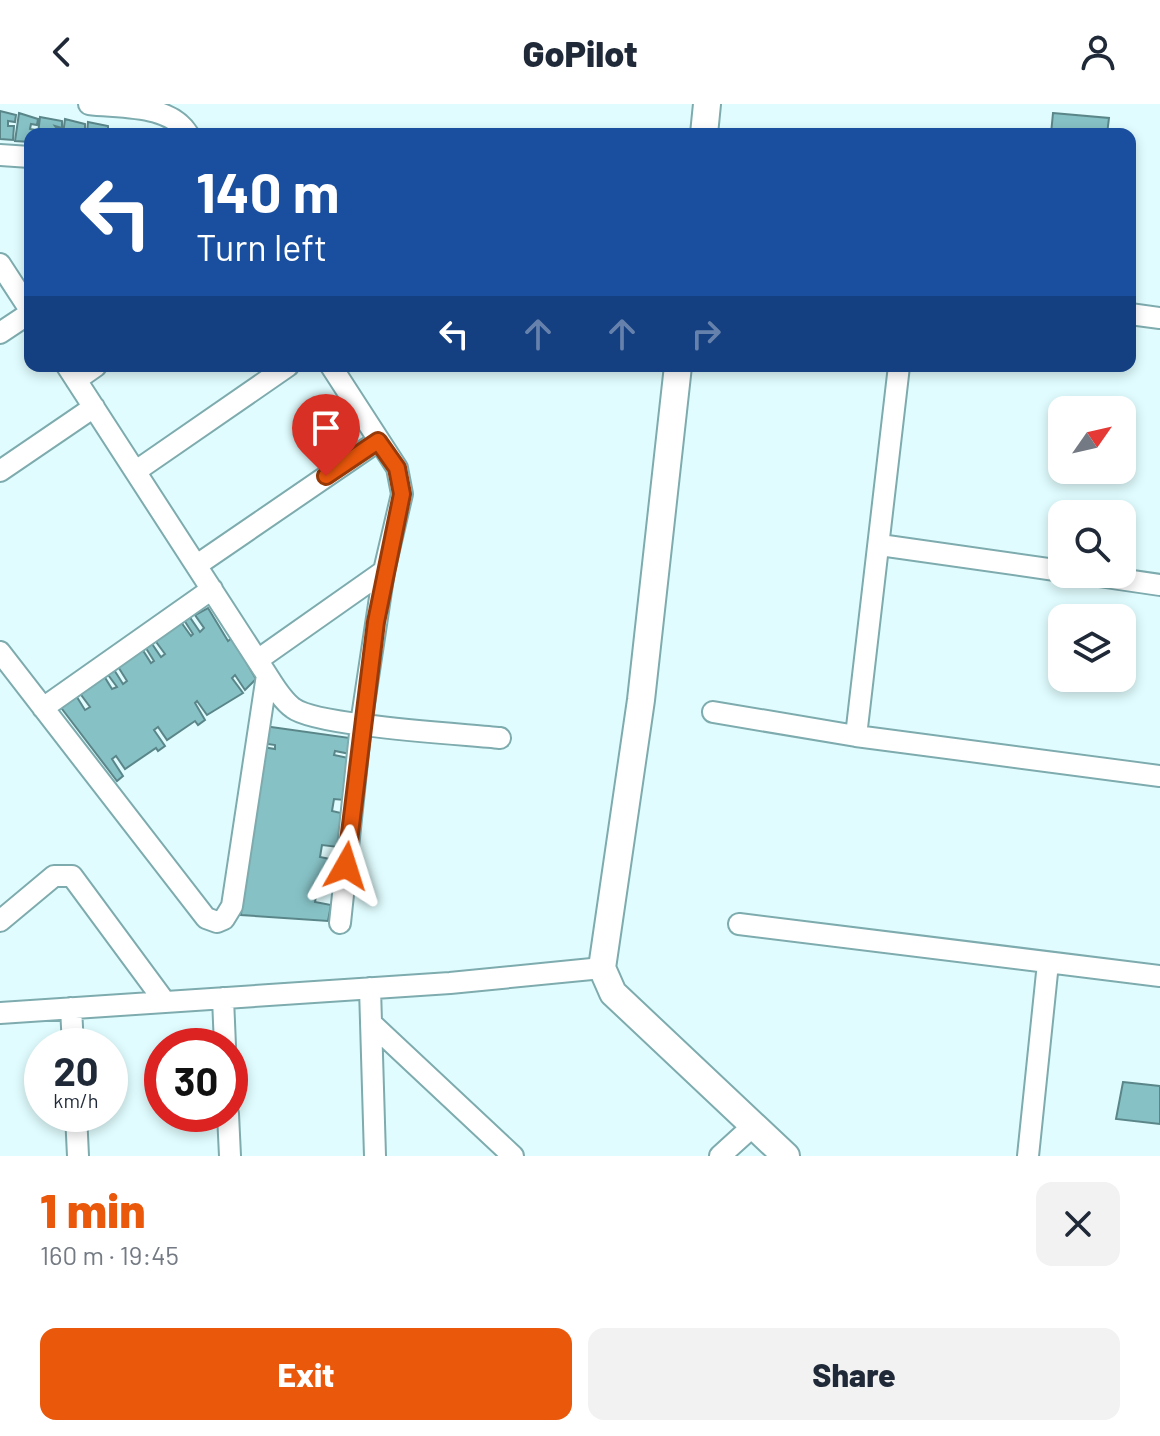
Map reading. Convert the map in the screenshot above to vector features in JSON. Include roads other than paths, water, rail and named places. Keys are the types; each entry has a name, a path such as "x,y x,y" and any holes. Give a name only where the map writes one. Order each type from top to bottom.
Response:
{"street":[{"path":"89,104 165,113 183,128"},
{"path":"705,128 707,104"},
{"path":"0,155 24,157"},
{"path":"0,264 24,286"},
{"path":"0,333 24,315"},
{"path":"1136,315 1160,318"},
{"path":"136,471 279,372"},
{"path":"335,372 397,468 402,494 384,571 361,724 340,923"},
{"path":"677,372 641,700 602,968 613,993 786,1156"},
{"path":"856,736 898,372"},
{"path":"71,373 293,709 361,724 500,738"},
{"path":"0,471 94,407"},
{"path":"197,565 378,441"},
{"path":"880,545 1048,569"},
{"path":"0,652 206,918 217,922 224,919 232,906 263,667 384,571"},
{"path":"1136,581 1160,585"},
{"path":"43,708 212,589"},
{"path":"713,712 856,736 1160,776"},
{"path":"0,921 54,876 72,876 165,1002"},
{"path":"739,924 1160,976"},
{"path":"1028,1156 1048,963"},
{"path":"0,1013 370,988 602,968"},
{"path":"370,988 375,1156"},
{"path":"223,998 224,1028"},
{"path":"71,1008 72,1028"},
{"path":"371,1023 513,1156"},
{"path":"720,1156 753,1126"},
{"path":"77,1132 78,1156"},
{"path":"229,1132 230,1156"}]}
